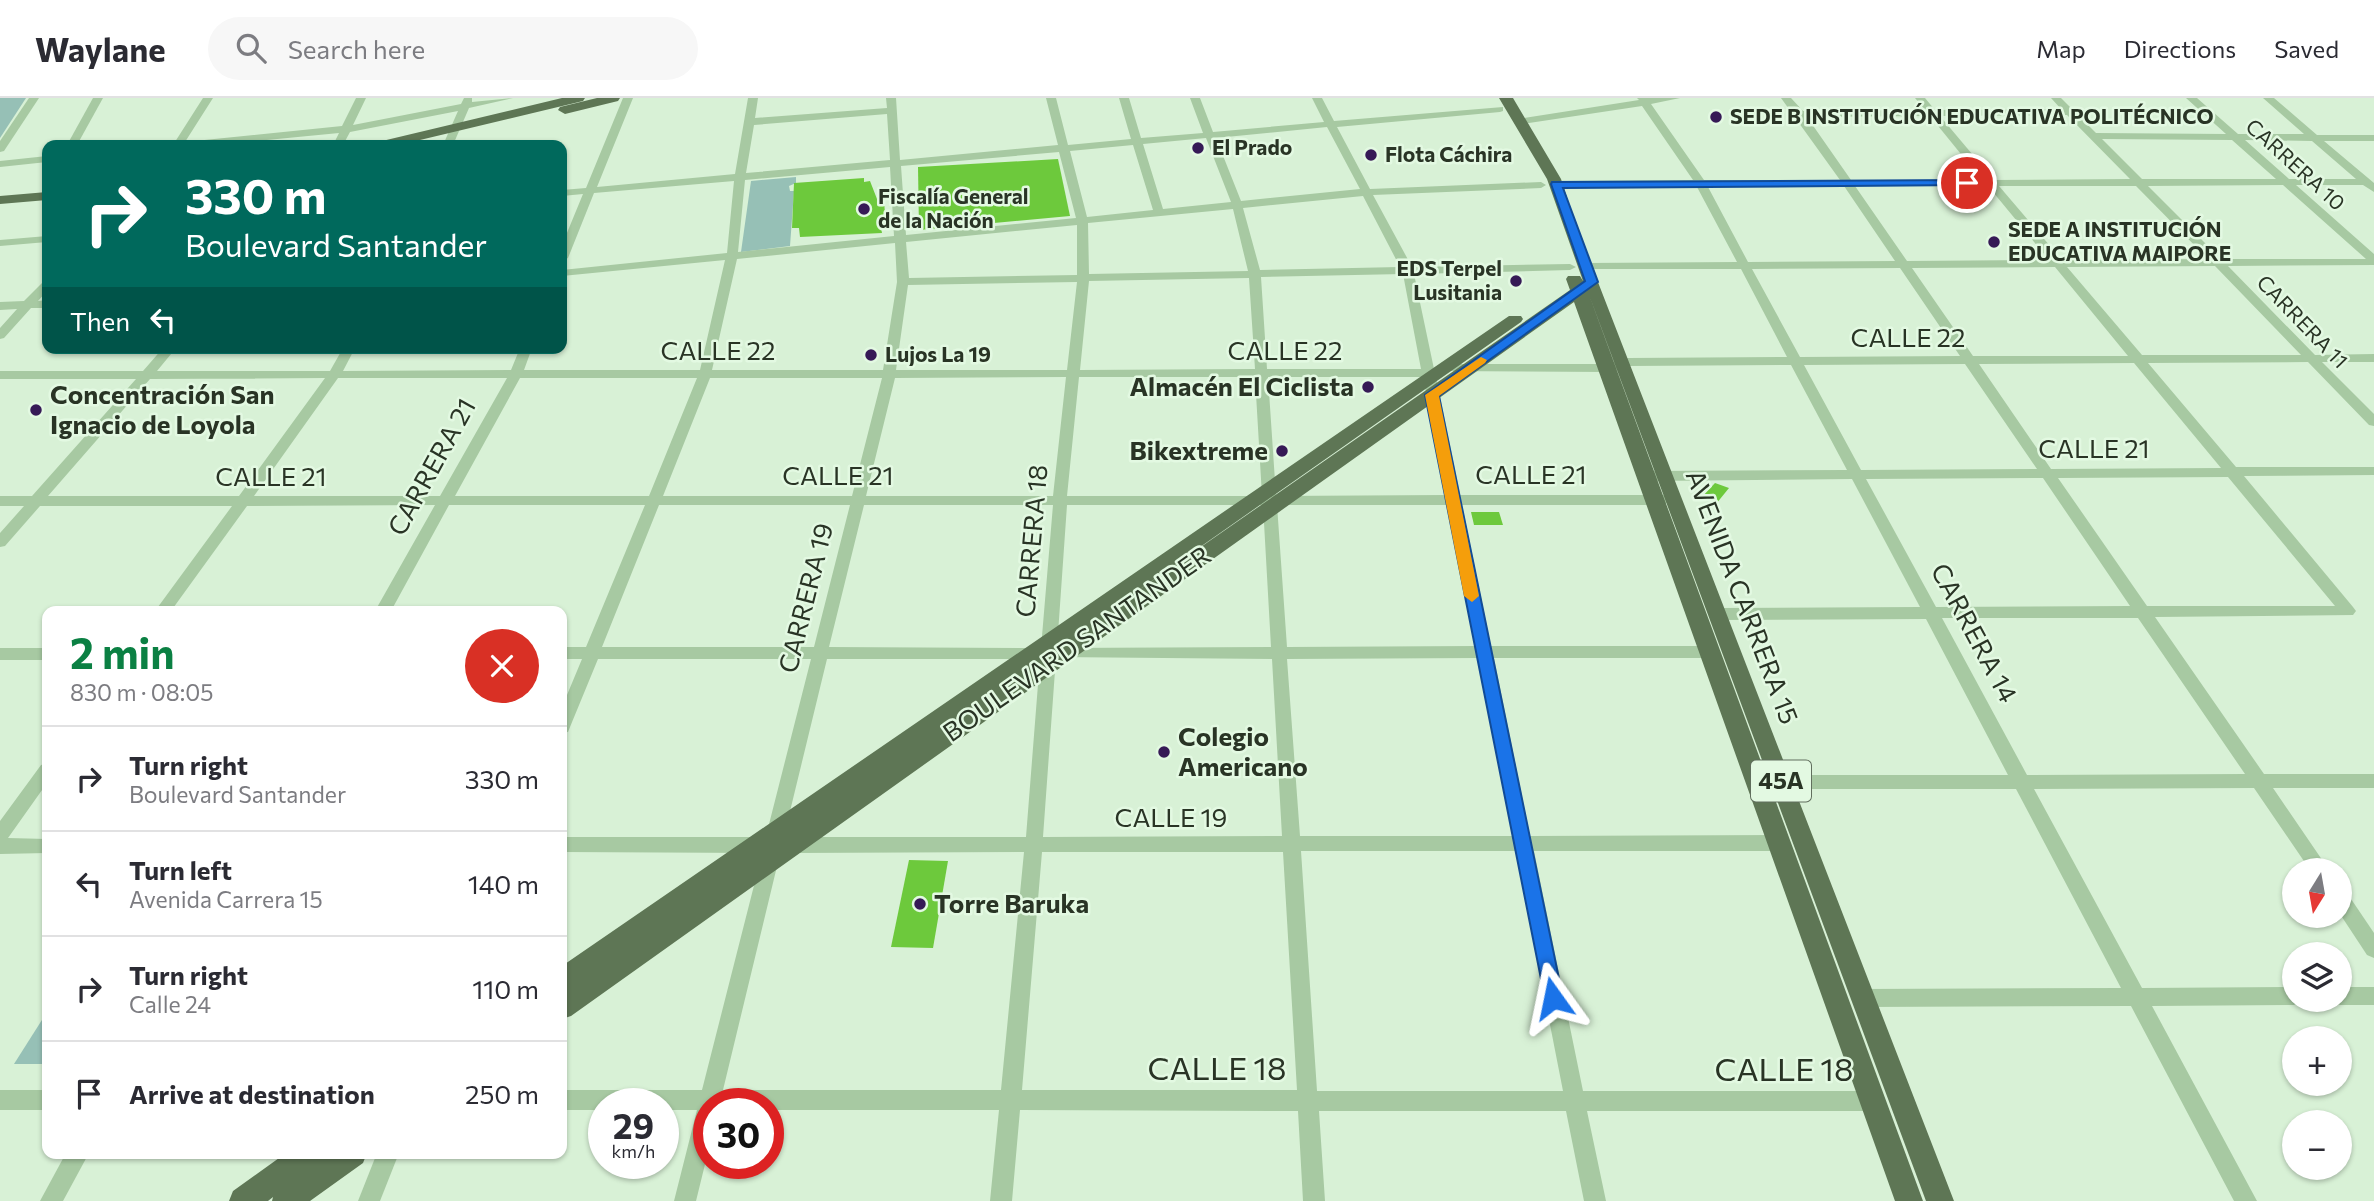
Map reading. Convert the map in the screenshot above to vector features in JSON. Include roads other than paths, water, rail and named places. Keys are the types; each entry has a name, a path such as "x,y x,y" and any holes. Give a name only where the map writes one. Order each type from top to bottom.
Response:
{"main road":[{"path":"452,137 578,98"},
{"path":"426,140 452,137 613,98"},
{"name":"AVENIDA CARRERA 15","path":"1499,102 1522,121 1548,185 1580,277 1666,500 1718,614 1940,1201"},
{"name":"AVENIDA CARRERA 15","path":"1499,102 1522,146 1548,185"},
{"path":"0,187 42,183"},
{"path":"0,193 42,189"},
{"path":"0,200 42,196"},
{"name":"BOULEVARD SANTANDER","path":"1433,377 1471,368 1580,277"},
{"name":"BOULEVARD SANTANDER","path":"567,977 774,845 1269,500 1433,377 1580,277"},
{"name":"AVENIDA CARRERA 15","path":"1666,500 1711,652 1909,1201"},
{"name":"BOULEVARD SANTANDER","path":"567,1003 774,845"},
{"path":"243,1201 302,1159"},
{"path":"286,1201 345,1159"}],"street":[{"path":"0,149 34,98"},
{"path":"75,140 98,98"},
{"path":"181,140 208,98"},
{"path":"341,140 361,98"},
{"path":"236,140 347,129 467,102 509,98"},
{"path":"567,245 628,98"},
{"path":"567,715 705,374 732,256 740,177 753,98"},
{"name":"CARRERA 18","path":"1000,1201 1034,844 1060,500 1083,278 1083,220 1051,98"},
{"path":"1124,98 1159,213"},
{"path":"1195,98 1237,205 1255,274 1314,1201"},
{"path":"1317,98 1408,271 1433,377 1452,500 1595,1201"},
{"path":"1522,121 1644,100 1675,98"},
{"path":"1786,98 1800,114 2312,858"},
{"path":"1718,614 2348,611 1920,98"},
{"name":"CARRERA 11","path":"2056,98 2374,422"},
{"name":"CARRERA 10","path":"2191,98 2374,261"},
{"path":"2268,98 2370,185"},
{"name":"CARRERA 14","path":"1644,100 1701,184 2246,1201"},
{"path":"452,137 467,102"},
{"path":"567,192 1331,124 1499,102"},
{"path":"748,122 892,104"},
{"name":"CARRERA 19","path":"713,1088 889,374 903,282 892,104"},
{"path":"1800,114 2070,112"},
{"path":"2093,136 2374,138"},
{"path":"0,164 42,160"},
{"path":"567,272 1367,192 1548,185 2286,182 2370,185"},
{"path":"0,243 42,239"},
{"path":"903,282 1408,271 1580,277 1745,265 2374,261"},
{"path":"0,335 42,290"},
{"path":"0,306 42,304"},
{"path":"0,542 165,354"},
{"path":"167,606 335,374 346,354"},
{"name":"CARRERA 21","path":"386,606 516,374 524,354"},
{"name":"CALLE 22","path":"0,375 1261,373 1433,377 1471,368 1796,361 2374,358"},
{"name":"CALLE 21","path":"1657,476 2374,471"},
{"name":"CALLE 21","path":"0,501 1666,500"},
{"path":"567,653 1711,652"},
{"path":"0,654 42,654"},
{"path":"0,835 42,777"},
{"path":"1782,782 2374,780"},
{"name":"CALLE 19","path":"567,845 1780,843"},
{"path":"0,846 42,846"},
{"path":"2352,917 2374,949"},
{"path":"1863,998 2282,996"},
{"path":"2352,996 2374,996"},
{"path":"0,1100 42,1100"},
{"name":"CALLE 18","path":"567,1100 693,1103"},
{"name":"CALLE 18","path":"784,1103 1873,1101"},
{"path":"51,1201 75,1159"},
{"path":"369,1201 386,1159"},
{"name":"CARRERA 19","path":"685,1201 693,1168"}],"place":[{"name":"SEDE B INSTITUCIÓN EDUCATIVA POLITÉCNICO","path":"1716,117"},
{"name":"El Prado","path":"1198,148"},
{"name":"Flota Cáchira","path":"1371,155"},
{"name":"Fiscalía General de la Nación","path":"864,209"},
{"name":"SEDE A INSTITUCIÓN EDUCATIVA MAIPORE","path":"1994,242"},
{"name":"EDS Terpel Lusitania","path":"1516,281"},
{"name":"Lujos La 19","path":"871,355"},
{"name":"Almacén El Ciclista","path":"1368,387"},
{"name":"Concentración San Ignacio de Loyola","path":"36,410"},
{"name":"Bikextreme","path":"1282,451"},
{"name":"Colegio Americano","path":"1164,752"},
{"name":"Torre Baruka","path":"920,904"}]}
